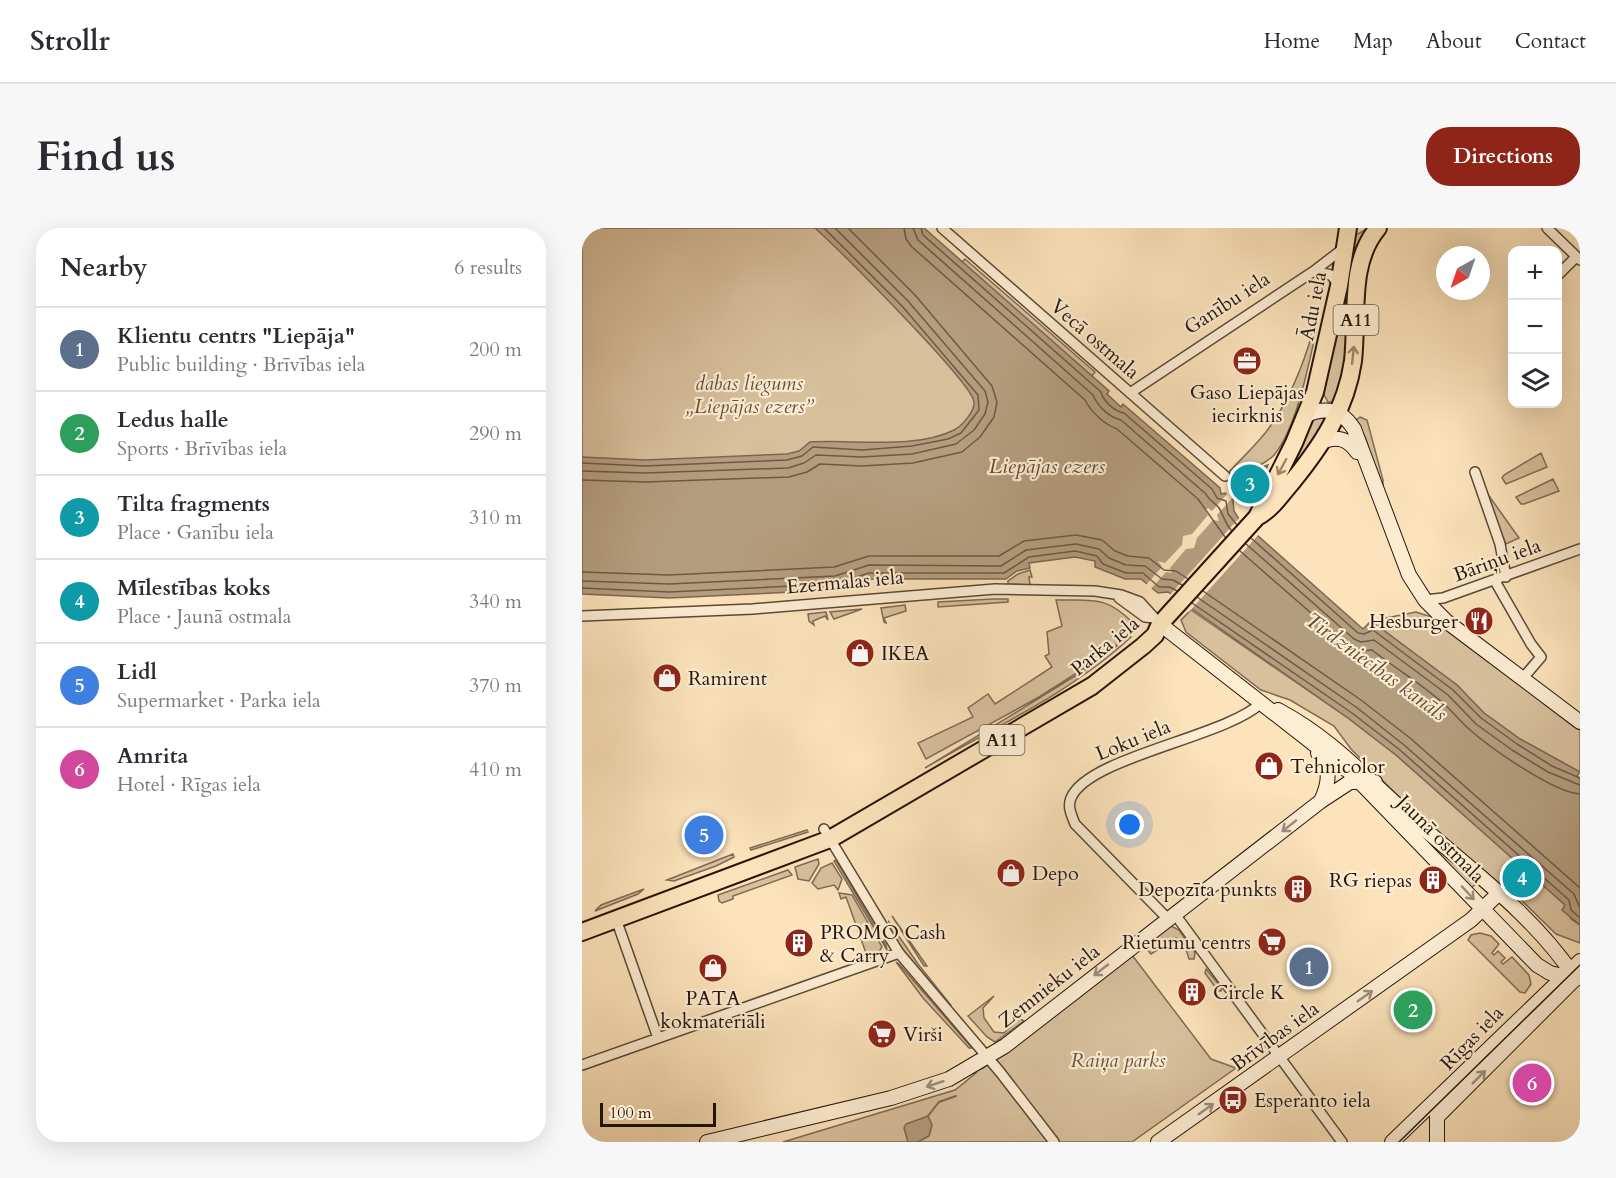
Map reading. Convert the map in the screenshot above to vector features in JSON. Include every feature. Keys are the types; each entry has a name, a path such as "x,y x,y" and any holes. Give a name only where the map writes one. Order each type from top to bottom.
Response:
{"highway":[{"name":"Ādu iela","path":"1306,415 1315,392 1339,286 1348,228"},
{"name":"Ādu iela","path":"1324,441 1333,413 1345,396 1353,361 1360,264 1367,243 1377,229"},
{"name":"A11","path":"1257,518 1306,415"},
{"name":"A11","path":"1157,621 1176,608 1257,518 1273,506 1324,441"},
{"name":"Parka iela","path":"582,932 827,834 1087,677 1157,621"},
{"name":"Parka iela","path":"582,920 827,834"}],"main road":[{"path":"1315,392 1345,428 1371,478"},
{"path":"1306,415 1333,413 1349,421 1358,435 1371,478 1409,575 1425,600 1446,621 1580,722"},
{"path":"1324,441 1339,438 1348,442 1357,452"},
{"name":"Jaunā ostmala","path":"1157,621 1359,782 1537,965 1575,974"},
{"name":"Jaunā ostmala","path":"1261,703 1314,731 1375,782 1498,894 1547,942 1575,974"},
{"path":"1302,736 1327,765 1328,786 1321,801"},
{"name":"Zemnieku iela","path":"707,1142 891,1098 949,1079 987,1058 1321,801 1350,782 1375,782"},
{"name":"Brīvības iela","path":"1158,1142 1483,909 1498,894"},
{"path":"1547,942 1568,953 1580,954"},
{"path":"1530,1006 1537,999 1542,982 1537,965"},
{"name":"Rīgas iela","path":"1392,1142 1438,1100 1530,1006 1575,974"},
{"name":"Rīgas iela","path":"1437,1118 1575,974"},
{"path":"1437,1142 1438,1100"}],"street":[{"name":"Vecā ostmala","path":"942,228 1225,476"},
{"path":"1547,228 1578,259 1562,272"},
{"name":"Ganību iela","path":"1130,393 1314,272 1345,247"},
{"path":"1314,272 1331,275 1339,286"},
{"path":"1475,472 1500,544 1506,577"},
{"name":"Bāriņu iela","path":"1425,600 1443,598 1495,581 1580,549"},
{"path":"1495,581 1531,644 1541,657 1523,678"},
{"name":"Ezermalas iela","path":"582,615 753,609 974,589 1112,593 1140,602 1157,621"},
{"name":"Loku iela","path":"1171,916 1075,824 1069,808 1071,797 1101,770 1235,718 1261,703"},
{"path":"827,834 899,952 1054,1142"},
{"path":"1171,916 1342,1142"},
{"path":"616,919 658,1038"},
{"path":"582,1065 899,952"}],"green space":[{"name":"dabas liegums „Liepājas ezers”","path":"582,228 916,228 962,262 965,259 1095,372 960,541 582,572"},
{"path":"1368,228 1373,228 1341,390 1334,402 1328,402 1323,393 1339,325 1353,233 1358,234"},
{"path":"1313,331 1316,332 1301,396 1283,442 1268,460 1245,476 1240,472 1235,477 1229,472 1266,432 1288,397 1300,371"},
{"path":"1316,415 1328,421 1271,498 1310,419"},
{"path":"1360,417 1367,420 1383,480 1383,493 1366,439 1356,420"},
{"path":"1541,453 1547,467 1506,484 1502,478 1504,475"},
{"path":"1268,465 1258,487 1248,478 1258,469"},
{"path":"1553,479 1559,491 1524,504 1521,504 1516,497"},
{"path":"1482,486 1519,538 1506,544"},
{"path":"1030,570 1032,577 1029,577 1030,585 1008,584 1008,581 1018,574"},
{"path":"1008,599 1008,602 938,607 938,602"},
{"path":"1056,600 1089,600 1106,603 1132,622 1131,633 1091,664 1039,697 926,759 918,743 973,717 968,708 988,694 995,704 1052,667 1045,656 1049,654 1047,632 1062,626"},
{"path":"905,605 906,611 884,618 886,623 884,622 881,608"},
{"path":"862,609 834,619 830,612"},
{"path":"1191,610 1348,718 1396,755 1566,905 1571,919 1580,925 1580,943 1556,934 1507,886 1505,888 1410,808 1351,749 1334,726 1290,700 1261,690 1186,632 1181,620"},
{"path":"826,612 828,620 825,616 813,621 814,625 809,621 808,614"},
{"path":"1416,612 1434,618 1580,730 1580,772 1520,739 1484,713 1457,685 1371,621"},
{"path":"1129,636 1131,637 1109,656 1059,691 925,768 1090,667"},
{"path":"807,830 808,832 751,850 750,848"},
{"path":"1422,835 1478,882 1470,889"},
{"path":"733,854 734,857 716,866 674,881 667,880"},
{"path":"818,859 819,864 809,881 798,879 795,867"},
{"path":"836,860 886,945 887,950 834,861"},
{"path":"832,863 842,879 838,890 834,885 818,889 812,883 821,868"},
{"path":"788,870 792,875 733,896 733,899 722,903 719,901 718,895"},
{"path":"644,889 638,894 595,911 601,905"},
{"path":"839,893 852,895 882,947 879,952 852,962 853,958 866,953 846,897 841,899"},
{"path":"892,916 927,966 924,966"},
{"path":"889,922 918,964 950,1004 935,991 915,966 897,940"},
{"path":"1171,926 1179,930 1195,953 1194,959 1189,959 1185,946 1176,938 1151,954 1144,946"},
{"path":"1480,933 1491,936 1499,944 1492,953 1494,955 1498,951 1505,958 1501,962 1503,964 1512,957 1529,975 1531,984 1525,993 1520,992 1468,940 1471,935"},
{"name":"Raiņa parks","path":"1132,955 1211,1059 1236,1068 1132,1142 783,1142 955,1090 976,1073 972,1073 983,1068"},
{"path":"896,962 972,1048 969,1048 923,998"},
{"path":"1206,969 1222,988 1221,991 1218,991 1205,973"},
{"path":"994,996 983,1008 984,1018 994,1032 1004,1033 1019,1018 1024,1021 995,1042 987,1037 968,1016"}],"water":[{"name":"Liepājas ezers","path":"815,228 924,228 1109,391 1107,394 1121,407 1123,404 1220,488 1221,494 1225,493 1233,500 1234,511 1239,519 1363,629 1371,621 1457,685 1484,713 1520,739 1580,772 1577,776 1580,779 1580,925 1562,910 1565,905 1396,755 1348,718 1168,592 1158,593 1141,579 1125,579 1095,567 1095,561 1075,557 1029,563 1030,568 1017,571 1006,579 870,579 836,590 669,598 582,594 582,457 645,460 787,454 799,451 810,442 921,440 954,430 970,414 974,402 968,390 952,370 902,315"},
{"path":"928,1116 932,1125 929,1136 918,1142 908,1142 904,1128 906,1124"}],"pier":[{"path":"1229,492 1234,496 1217,515 1219,521 1213,520 1197,538 1194,548 1186,549 1170,568 1172,573 1166,572 1150,590 1145,586 1162,567 1158,561 1165,563 1182,545 1183,536 1192,534 1208,515 1205,510 1208,508 1212,511"},
{"path":"1241,516 1259,534 1189,612 1169,596"}],"waterway":[{"path":"928,1116 939,1102 956,1096"}],"tram line":[{"path":"1399,1142 1580,965"}],"place":[{"name":"Gaso Liepājas iecirknis","path":"1247,361"},
{"name":"Tilta fragments","path":"1250,484"},
{"name":"Hesburger","path":"1479,621"},
{"name":"IKEA","path":"860,653"},
{"name":"Ramirent","path":"667,678"},
{"name":"Tehnicolor","path":"1269,766"},
{"name":"Lidl","path":"704,835"},
{"name":"Depo","path":"1011,873"},
{"name":"Mīlestības koks","path":"1522,878"},
{"name":"RG riepas","path":"1433,880"},
{"name":"Depozīta punkts","path":"1298,889"},
{"name":"Rietumu centrs","path":"1272,942"},
{"name":"PROMO Cash & Carry","path":"799,943"},
{"name":"Klientu centrs \"Liepāja\"","path":"1309,967"},
{"name":"PATA kokmateriāli","path":"713,968"},
{"name":"Circle K","path":"1192,992"},
{"name":"Ledus halle","path":"1413,1010"},
{"name":"Virši","path":"882,1034"},
{"name":"Amrita","path":"1532,1083"},
{"name":"Esperanto iela","path":"1233,1100"}],"water label":[{"name":"Tirdzniecības kanāls","path":"1376,667"}]}
